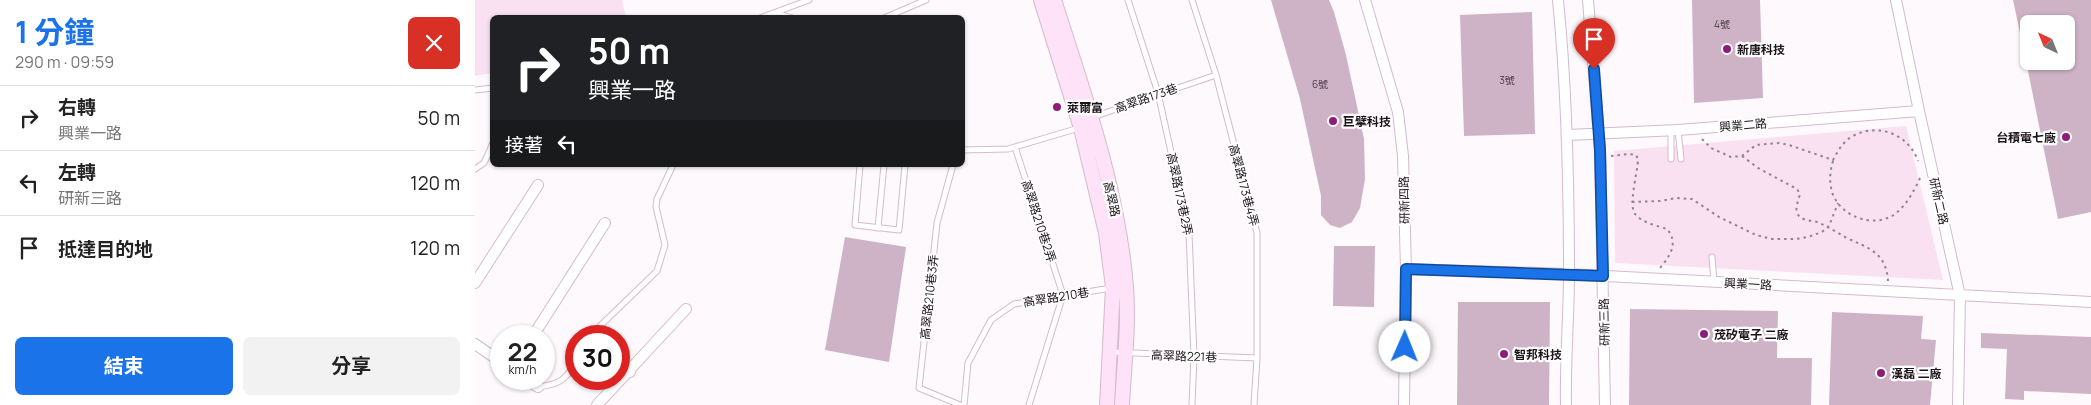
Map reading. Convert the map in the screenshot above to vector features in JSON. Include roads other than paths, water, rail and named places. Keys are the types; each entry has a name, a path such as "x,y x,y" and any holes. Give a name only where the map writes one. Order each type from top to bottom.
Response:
{"street":[{"name":"高翠路","path":"1041,0 1081,128 1120,288 1110,352 1107,405"},
{"name":"高翠路","path":"1054,0 1091,117 1119,231 1120,288 1125,353 1121,405"},
{"name":"研新四路","path":"1365,0 1398,112 1403,156 1406,269 1404,405"},
{"path":"1558,0 1567,135 1569,274 1565,361 1566,405"},
{"name":"研新三路","path":"1588,0 1599,133 1605,405"},
{"name":"研新二路","path":"1896,0 1960,296 1958,405"},
{"name":"興業二路","path":"1567,135 1674,130 1919,111"},
{"path":"475,283 539,185"},
{"path":"540,325 605,223"},
{"name":"興業一路","path":"1406,269 1569,274 2091,302"},
{"path":"630,372 686,309"},
{"path":"475,344 490,354"},
{"path":"597,405 612,390"}],"lane":[{"path":"770,15 809,0"},
{"path":"890,15 926,0"},
{"name":"高翠路173巷2弄","path":"1128,0 1158,93 1189,234 1194,356 1192,405"},
{"name":"高翠路173巷4弄","path":"1192,0 1216,75 1257,233 1257,358 1254,405"},
{"path":"776,13 782,15"},
{"name":"高翠路173巷","path":"1081,128 1091,117 1216,75"},
{"path":"475,90 490,88"},
{"path":"965,150 1007,149 1081,128"},
{"path":"1671,159 1674,130"},
{"path":"1674,130 1681,159"},
{"name":"高翠路210巷2弄","path":"1015,147 1063,295"},
{"path":"475,169 484,163 490,150"},
{"path":"601,325 657,271 665,245 656,207 657,199 672,167"},
{"path":"860,167 855,225 899,230 905,167"},
{"path":"878,228 884,167"},
{"name":"高翠路210巷3弄","path":"952,167 937,223 919,388 960,405"},
{"path":"1712,256 1714,282"},
{"name":"高翠路210巷","path":"964,405 968,363 991,320 1015,304 1063,295 1120,288"},
{"path":"1029,405 1063,295"},
{"name":"高翠路221巷","path":"1110,352 1257,358"},
{"path":"555,385 565,377"}],"place":[{"name":"新唐科技","path":"1727,49"},
{"name":"萊爾富","path":"1057,107"},
{"name":"巨擘科技","path":"1333,121"},
{"name":"台積電七廠","path":"2066,137"},
{"name":"茂矽電子 二廠","path":"1704,334"},
{"name":"智邦科技","path":"1504,354"},
{"name":"漢磊 二廠","path":"1881,373"}]}
